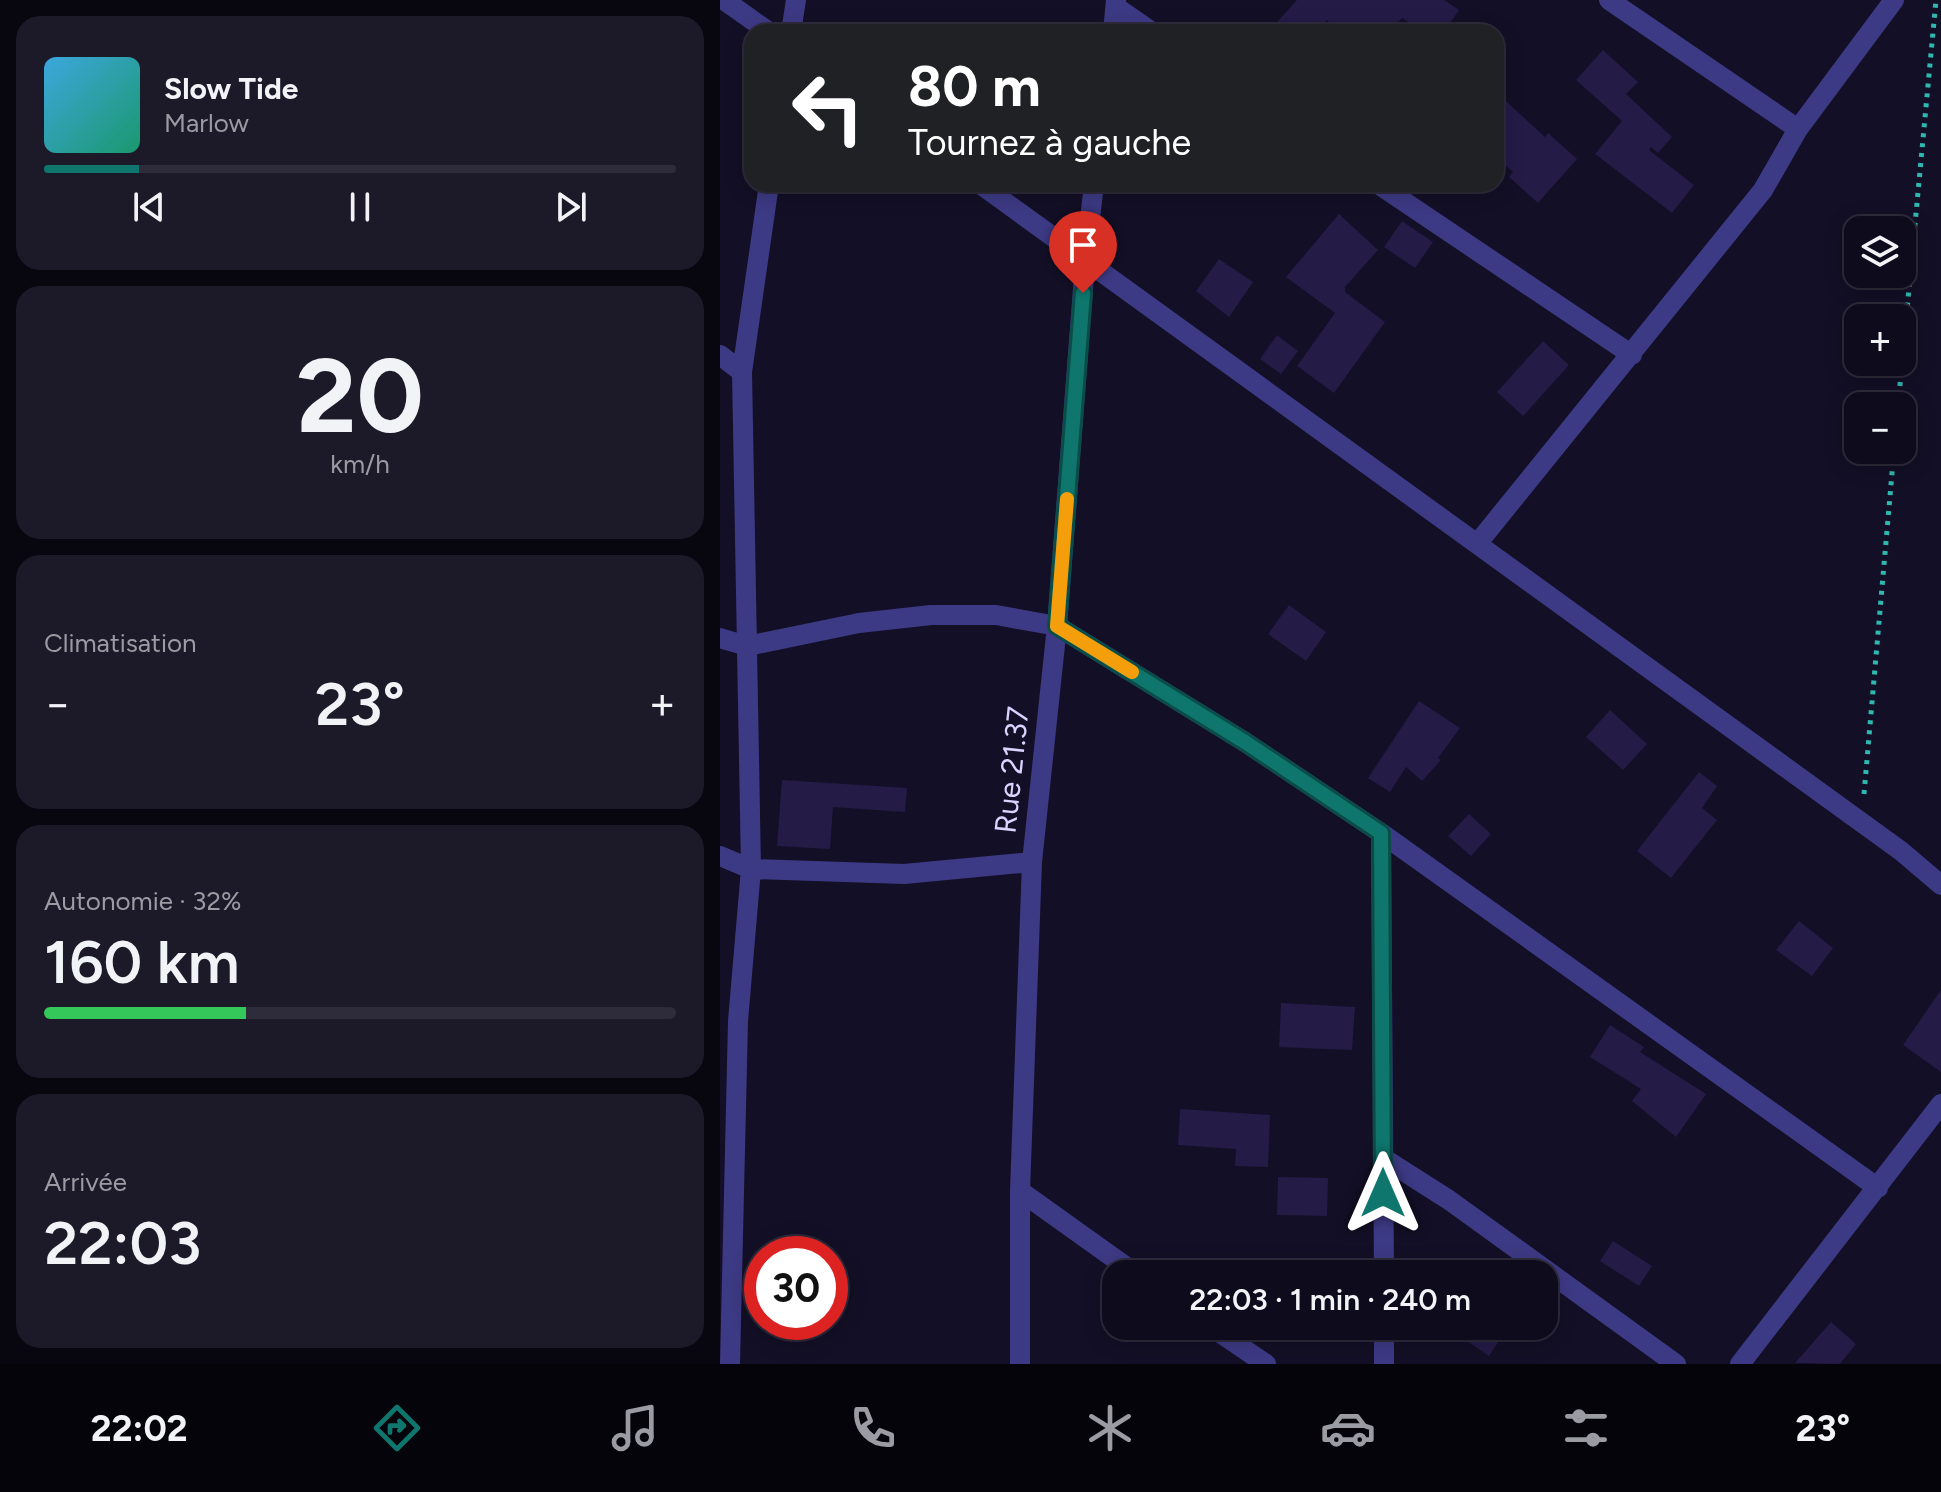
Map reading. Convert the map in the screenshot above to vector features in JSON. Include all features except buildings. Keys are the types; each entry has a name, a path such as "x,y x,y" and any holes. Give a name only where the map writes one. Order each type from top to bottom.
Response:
{"street":[{"path":"724,0 758,24"},
{"path":"792,24 796,0"},
{"path":"1609,0 1798,129"},
{"path":"1477,544 1763,190 1798,129 1894,0"},
{"path":"1114,24 1116,4"},
{"path":"1116,4 1142,24"},
{"path":"730,1364 726,1267 738,1021 751,869 742,372 768,192"},
{"path":"991,192 1868,831 1901,851 1941,885"},
{"name":"Rue 21.37","path":"1020,1364 1020,1191 1032,862 1057,626 1093,192"},
{"path":"1390,192 1632,355"},
{"path":"720,355 742,372"},
{"path":"720,638 747,646 859,623 931,615 996,615 1057,626 1245,742 1381,833 1878,1188"},
{"path":"1381,833 1384,1260"},
{"path":"720,856 751,869 904,874 1032,862"},
{"path":"1740,1364 1941,1104"},
{"path":"1383,1158 1449,1200 1676,1364"},
{"path":"1020,1191 1116,1260"},
{"path":"1231,1340 1266,1364"},
{"path":"1384,1340 1384,1364"}],"path":[{"path":"1899,392 1936,0"},
{"path":"1868,831 1862,782 1893,464"}],"slow traffic":[{"path":"1067,499 1057,626 1132,672"}],"route":[{"path":"1083,293 1057,626 1245,742 1381,833 1383,1193"}]}
